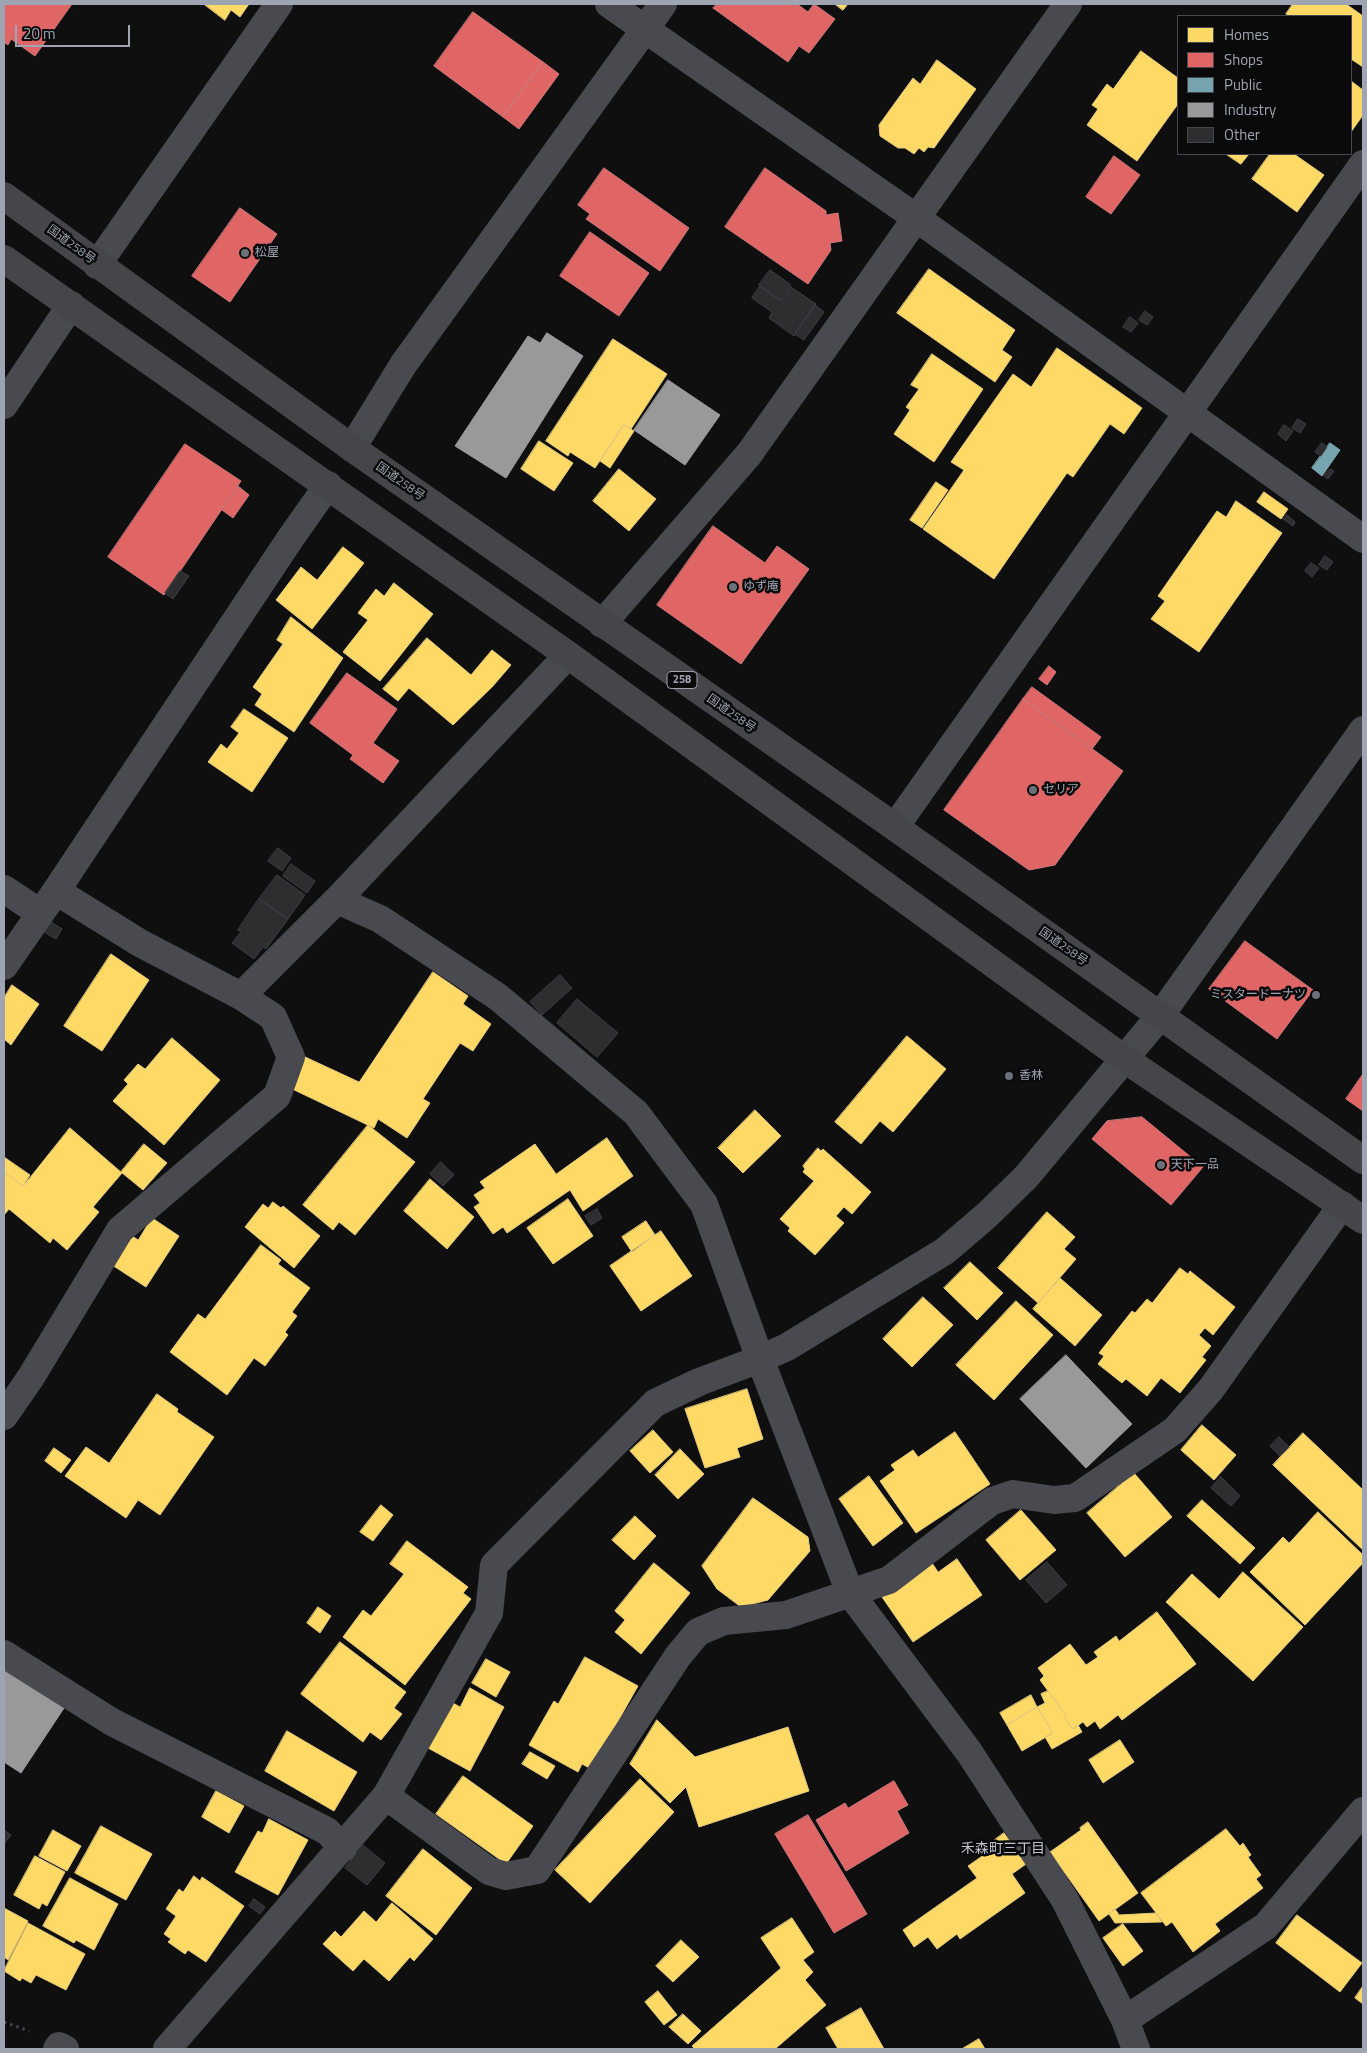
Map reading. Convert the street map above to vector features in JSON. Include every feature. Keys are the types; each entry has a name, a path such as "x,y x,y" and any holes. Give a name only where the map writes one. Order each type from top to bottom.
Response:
{"highway":[{"name":"国道258号","path":"4,196 352,448 895,828 1363,1160"},
{"path":"4,259 328,485 568,656 1123,1058 1352,1213"}],"street":[{"path":"98,265 279,4"},
{"path":"609,4 915,217 1363,539"},
{"path":"352,448 403,364 663,4"},
{"path":"602,624 749,454 915,217 1068,4"},
{"path":"895,828 1363,164"},
{"path":"4,405 72,306"},
{"path":"4,966 56,891 279,555 328,485"},
{"path":"242,996 337,900 568,656"},
{"path":"168,2049 386,1796 489,1613 494,1565 655,1403 699,1382 760,1359 787,1346 952,1245 987,1216 1026,1177 1123,1058 1160,1016 1363,730"},
{"path":"4,889 40,913"},
{"path":"4,1416 31,1377 120,1230 277,1096 291,1057 273,1017 242,996 140,943 56,891"},
{"path":"337,900 380,919 498,997 636,1113 704,1204 760,1359 850,1593 969,1752 1065,1900 1125,2020 1136,2049"},
{"path":"386,1796 489,1871 506,1876 537,1870 678,1656 698,1632 724,1621 786,1615 889,1580 992,1501 1013,1494 1054,1500 1074,1498 1175,1430 1211,1389 1352,1213"},
{"path":"4,1654 112,1722 327,1832 343,1848"},
{"path":"1125,2020 1266,1926 1363,1811"},
{"path":"57,2049 59,2046 65,2049"}],"building: Homes":[{"path":"204,4 249,4 240,17 231,10 225,20"},
{"path":"835,4 848,4 843,10"},
{"path":"1293,4 1346,4 1363,16 1363,67 1352,60 1352,15 1286,14"},
{"path":"1141,51 1177,77 1177,105 1137,161 1087,125 1098,109 1092,105 1107,84 1113,89"},
{"path":"937,60 976,89 934,148 928,147 924,152 919,148 914,154 905,148 898,148 880,136 879,125 913,78 920,84"},
{"path":"1352,82 1363,90 1363,115 1352,131"},
{"path":"1228,155 1248,155 1241,164"},
{"path":"1269,155 1295,155 1324,175 1297,212 1252,179"},
{"path":"929,269 1015,330 1002,350 1012,357 995,382 897,313"},
{"path":"613,339 667,374 631,429 624,425 595,468 570,452 568,456 546,441"},
{"path":"1057,348 1142,408 1124,434 1110,424 1073,477 1067,473 994,579 923,529 964,470 951,462 1013,374 1031,387"},
{"path":"932,354 983,389 934,462 894,434 910,410 906,407 919,389 911,385"},
{"path":"624,425 634,431 610,468 600,461"},
{"path":"539,441 573,463 554,491 521,469"},
{"path":"619,469 656,499 629,531 593,501"},
{"path":"936,482 948,490 922,528 910,520"},
{"path":"1264,492 1288,509 1281,519 1257,502"},
{"path":"1236,501 1282,533 1199,652 1151,619 1165,601 1158,596 1217,511 1226,517"},
{"path":"343,547 364,563 312,629 276,600 301,567 317,580"},
{"path":"394,583 433,614 380,681 343,652 368,620 358,613 376,589 384,596"},
{"path":"291,617 343,658 294,732 255,705 262,694 253,687 283,644 277,640"},
{"path":"427,638 471,675 492,650 511,665 493,686 453,725 409,688 398,701 383,689"},
{"path":"244,709 288,738 252,792 208,762 221,744 227,749 239,733 231,727"},
{"path":"111,954 149,980 102,1051 64,1026"},
{"path":"433,972 468,996 463,1004 491,1024 473,1051 460,1043 423,1099 430,1103 407,1138 378,1119 374,1128 288,1087 303,1056 359,1082"},
{"path":"12,985 39,1004 11,1045 4,1039 4,998"},
{"path":"907,1036 946,1069 893,1132 880,1121 861,1144 835,1122"},
{"path":"172,1038 220,1080 164,1145 113,1101 128,1084 124,1080 138,1064 145,1069"},
{"path":"755,1110 781,1136 743,1173 718,1148"},
{"path":"368,1125 415,1162 355,1235 339,1222 333,1230 303,1205"},
{"path":"70,1128 122,1173 93,1207 99,1212 67,1250 53,1238 50,1243 9,1209 4,1215 4,1172 23,1186"},
{"path":"607,1138 633,1176 583,1211 570,1190 507,1233 503,1227 493,1234 474,1207 480,1203 474,1195 485,1188 480,1182 535,1144 556,1174"},
{"path":"144,1144 167,1163 143,1190 121,1172"},
{"path":"818,1148 821,1151 823,1149 871,1192 852,1214 844,1207 836,1216 844,1223 815,1255 788,1231 790,1228 780,1219 814,1181 803,1172 805,1169 803,1166"},
{"path":"4,1157 30,1175 23,1186 4,1172"},
{"path":"430,1179 474,1217 447,1249 404,1211"},
{"path":"568,1199 593,1236 553,1264 527,1228"},
{"path":"273,1202 281,1208 283,1206 320,1236 294,1268 245,1227 263,1204 268,1208"},
{"path":"1047,1212 1075,1237 1064,1249 1076,1259 1038,1303 998,1268"},
{"path":"152,1218 179,1236 146,1287 112,1265 131,1235 138,1240"},
{"path":"646,1221 655,1235 632,1252 622,1237"},
{"path":"661,1231 692,1276 641,1311 610,1266"},
{"path":"261,1245 281,1260 278,1264 310,1288 292,1312 297,1316 285,1332 288,1335 265,1366 254,1358 227,1395 170,1352 198,1314 205,1319"},
{"path":"970,1262 1003,1293 977,1320 944,1288"},
{"path":"1180,1268 1188,1274 1190,1271 1235,1307 1213,1335 1205,1328 1199,1335 1211,1346 1202,1357 1206,1360 1180,1393 1161,1378 1147,1396 1126,1379 1122,1383 1098,1364 1104,1356 1099,1353 1132,1311 1135,1313 1147,1299 1152,1303"},
{"path":"1060,1278 1102,1315 1075,1346 1033,1309"},
{"path":"923,1297 953,1325 912,1367 883,1339"},
{"path":"1016,1301 1053,1335 994,1400 956,1365"},
{"path":"747,1389 763,1439 737,1448 740,1457 705,1468 685,1409"},
{"path":"157,1394 178,1409 177,1412 214,1437 160,1515 138,1500 126,1518 65,1476 86,1447 109,1463"},
{"path":"1202,1425 1236,1455 1214,1480 1181,1450"},
{"path":"653,1430 673,1452 650,1473 630,1451"},
{"path":"955,1432 990,1484 916,1533 880,1481 895,1470 891,1465 913,1450 918,1457"},
{"path":"1303,1433 1363,1490 1363,1550 1273,1465"},
{"path":"54,1448 71,1460 61,1473 45,1461"},
{"path":"680,1449 704,1474 678,1499 655,1475"},
{"path":"1134,1473 1172,1517 1125,1557 1087,1513"},
{"path":"869,1476 903,1523 873,1546 839,1499"},
{"path":"753,1498 808,1537 810,1551 768,1600 741,1607 717,1589 702,1566"},
{"path":"1202,1500 1255,1548 1240,1564 1187,1516"},
{"path":"381,1505 393,1515 373,1541 360,1532"},
{"path":"1021,1510 1056,1550 1020,1580 986,1540"},
{"path":"1318,1512 1363,1555 1363,1563 1305,1625 1250,1572 1283,1537 1289,1543"},
{"path":"635,1516 656,1536 634,1560 612,1540"},
{"path":"407,1541 468,1587 463,1593 471,1599 405,1685 343,1637 363,1610 371,1616 404,1574 390,1564"},
{"path":"957,1559 982,1595 913,1642 882,1597 932,1563 938,1572"},
{"path":"654,1563 690,1593 641,1654 615,1632 625,1620 615,1611"},
{"path":"1243,1572 1303,1627 1253,1681 1166,1602 1192,1574 1219,1599"},
{"path":"318,1607 331,1616 320,1633 307,1623"},
{"path":"1157,1612 1196,1664 1122,1720 1118,1715 1100,1729 1095,1721 1087,1727 1083,1722 1073,1729 1065,1719 1067,1717 1040,1680 1044,1676 1038,1668 1070,1644 1086,1665 1098,1657 1094,1652 1116,1636 1119,1641"},
{"path":"340,1642 406,1692 394,1708 402,1714 381,1740 370,1732 363,1742 301,1694"},
{"path":"585,1657 638,1686 591,1769 582,1764 578,1772 529,1745 554,1701 558,1704"},
{"path":"486,1659 510,1672 496,1697 472,1683"},
{"path":"470,1688 504,1707 470,1771 428,1748 453,1703 460,1707"},
{"path":"1048,1691 1067,1717 1065,1719 1073,1729 1078,1725 1082,1732 1052,1749 1045,1737 1053,1733 1037,1707 1045,1703 1041,1694"},
{"path":"1031,1695 1037,1707 1007,1725 1000,1713"},
{"path":"1037,1707 1053,1733 1022,1751 1007,1725"},
{"path":"657,1720 695,1757 788,1727 809,1791 699,1827 686,1787 670,1803 630,1764"},
{"path":"287,1731 357,1772 334,1811 265,1771"},
{"path":"1120,1740 1134,1762 1103,1783 1089,1760"},
{"path":"530,1752 555,1766 547,1779 522,1764"},
{"path":"463,1776 533,1826 506,1864 436,1814"},
{"path":"640,1779 674,1812 590,1903 555,1870"},
{"path":"216,1791 244,1806 229,1833 202,1817"},
{"path":"269,1819 308,1840 278,1895 235,1872 258,1831 262,1833"},
{"path":"1088,1822 1138,1893 1099,1921 1050,1852 1081,1830 1080,1828"},
{"path":"101,1826 152,1854 126,1900 75,1873"},
{"path":"1226,1829 1240,1846 1243,1843 1251,1855 1248,1857 1261,1875 1256,1879 1263,1888 1215,1924 1220,1931 1193,1952 1172,1922 1166,1926 1141,1893"},
{"path":"53,1830 81,1846 67,1871 39,1856"},
{"path":"1004,1833 1026,1864 1012,1874 1025,1893 960,1939 957,1934 937,1949 928,1937 914,1947 903,1930 977,1878 968,1866 991,1850 988,1845"},
{"path":"423,1849 472,1888 436,1935 386,1896"},
{"path":"35,1856 65,1872 47,1906 42,1903 39,1909 14,1895"},
{"path":"194,1876 200,1881 202,1877 244,1906 206,1962 188,1950 185,1954 168,1942 171,1939 164,1934 176,1916 166,1909 179,1889 183,1892"},
{"path":"70,1878 118,1904 94,1950 76,1940 74,1943 43,1926"},
{"path":"392,1903 433,1939 414,1961 410,1957 389,1981 364,1959 353,1971 323,1944 335,1931 341,1937 364,1911 376,1922"},
{"path":"4,1908 28,1921 8,1960 4,1957"},
{"path":"1115,1909 1119,1915 1156,1913 1162,1922 1115,1923 1109,1914"},
{"path":"1297,1915 1362,1963 1340,1992 1276,1943"},
{"path":"792,1918 814,1952 803,1960 813,1972 805,1980 826,2005 775,2049 695,2049 692,2046 781,1968 761,1938"},
{"path":"28,1923 85,1954 66,1990 36,1975 31,1983 22,1978 20,1981 4,1971"},
{"path":"1123,1924 1143,1951 1123,1966 1103,1938"},
{"path":"681,1940 699,1957 673,1982 656,1966"},
{"path":"1363,1986 1363,2004 1355,1998"},
{"path":"658,1991 677,2015 664,2025 645,2002"},
{"path":"861,2008 884,2049 838,2049 826,2028"},
{"path":"683,2014 701,2031 688,2044 669,2027"},
{"path":"979,2039 985,2049 962,2049"}],"building: Shops":[{"path":"4,4 72,4 35,56 11,39 8,45 4,42"},
{"path":"717,4 797,4 808,12 814,4 835,19 809,53 799,46 788,62 713,8"},
{"path":"473,12 543,62 503,117 434,66"},
{"path":"543,62 559,74 519,129 503,117"},
{"path":"1114,156 1140,175 1111,214 1086,197"},
{"path":"604,168 689,228 660,271 586,219 590,214 578,205"},
{"path":"765,168 826,211 826,215 838,213 842,241 830,243 831,250 808,284 725,227"},
{"path":"240,208 277,234 230,302 192,276"},
{"path":"590,232 649,273 619,316 560,276"},
{"path":"185,444 241,481 164,595 108,557"},
{"path":"238,486 249,495 233,518 222,510"},
{"name":"ゆず庵","path":"713,526 765,563 777,546 809,569 741,664 657,605"},
{"path":"1049,666 1056,672 1047,685 1039,679"},
{"path":"347,673 397,709 373,743 399,761 383,783 350,759 353,755 310,723"},
{"path":"1032,687 1101,737 1092,749 1023,699"},
{"name":"セリア","path":"1023,699 1123,771 1055,865 1029,870 944,810"},
{"path":"1245,941 1313,990 1277,1039 1209,989"},
{"path":"1363,1074 1363,1111 1346,1099"},
{"path":"1142,1117 1203,1167 1171,1205 1092,1139 1107,1121"},
{"path":"894,1781 908,1805 897,1811 909,1833 846,1871 816,1820 845,1803 848,1808"},
{"path":"808,1815 867,1914 834,1933 775,1834"}],"building: Public":[{"path":"1330,443 1340,450 1322,476 1312,468"}],"building: Industry":[{"path":"547,333 583,356 506,478 455,446 528,336 540,343"},
{"path":"668,380 720,415 685,465 634,430"},
{"path":"1066,1355 1132,1424 1086,1468 1020,1399"},
{"path":"4,1670 66,1705 21,1773 4,1762"}],"building: Other":[{"path":"770,270 791,285 780,300 759,285"},
{"path":"760,286 781,301 791,287 816,304 794,336 769,318 772,312 752,298"},
{"path":"815,305 824,312 804,340 795,334"},
{"path":"1145,311 1153,317 1147,325 1139,320"},
{"path":"1130,317 1138,323 1131,332 1123,327"},
{"path":"1298,419 1306,424 1300,433 1292,428"},
{"path":"1284,425 1293,431 1286,441 1278,434"},
{"path":"1322,443 1327,447 1321,456 1315,452"},
{"path":"1330,469 1334,471 1328,479 1324,476"},
{"path":"1287,515 1295,522 1293,526 1283,519"},
{"path":"1325,556 1333,562 1327,570 1319,565"},
{"path":"1311,563 1319,568 1312,577 1305,571"},
{"path":"180,571 189,576 173,599 165,593"},
{"path":"278,848 291,858 282,871 268,861"},
{"path":"291,864 315,881 307,893 283,876"},
{"path":"277,875 305,895 288,919 259,899"},
{"path":"259,899 288,919 266,949 263,947 254,959 232,943 241,932 238,930"},
{"path":"51,922 62,929 56,939 44,932"},
{"path":"560,975 572,988 542,1015 530,1002"},
{"path":"577,999 618,1033 597,1057 557,1023"},
{"path":"441,1162 454,1175 443,1186 430,1174"},
{"path":"597,1209 602,1218 591,1225 585,1216"},
{"path":"1279,1437 1289,1447 1280,1456 1270,1446"},
{"path":"1221,1477 1240,1496 1231,1506 1211,1488"},
{"path":"1047,1562 1067,1585 1046,1603 1026,1580"},
{"path":"4,1830 11,1835 4,1844"},
{"path":"363,1845 385,1863 367,1885 345,1868"},
{"path":"254,1899 265,1907 260,1914 249,1906"}],"place":[{"name":"松屋","path":"245,253"},
{"name":"ゆず庵","path":"733,587"},
{"name":"セリア","path":"1033,790"},
{"name":"ミスタードーナツ","path":"1316,995"},
{"name":"香林","path":"1009,1076"},
{"name":"天下一品","path":"1161,1165"}],"district":[{"name":"禾森町三丁目","path":"1003,1850"}]}
